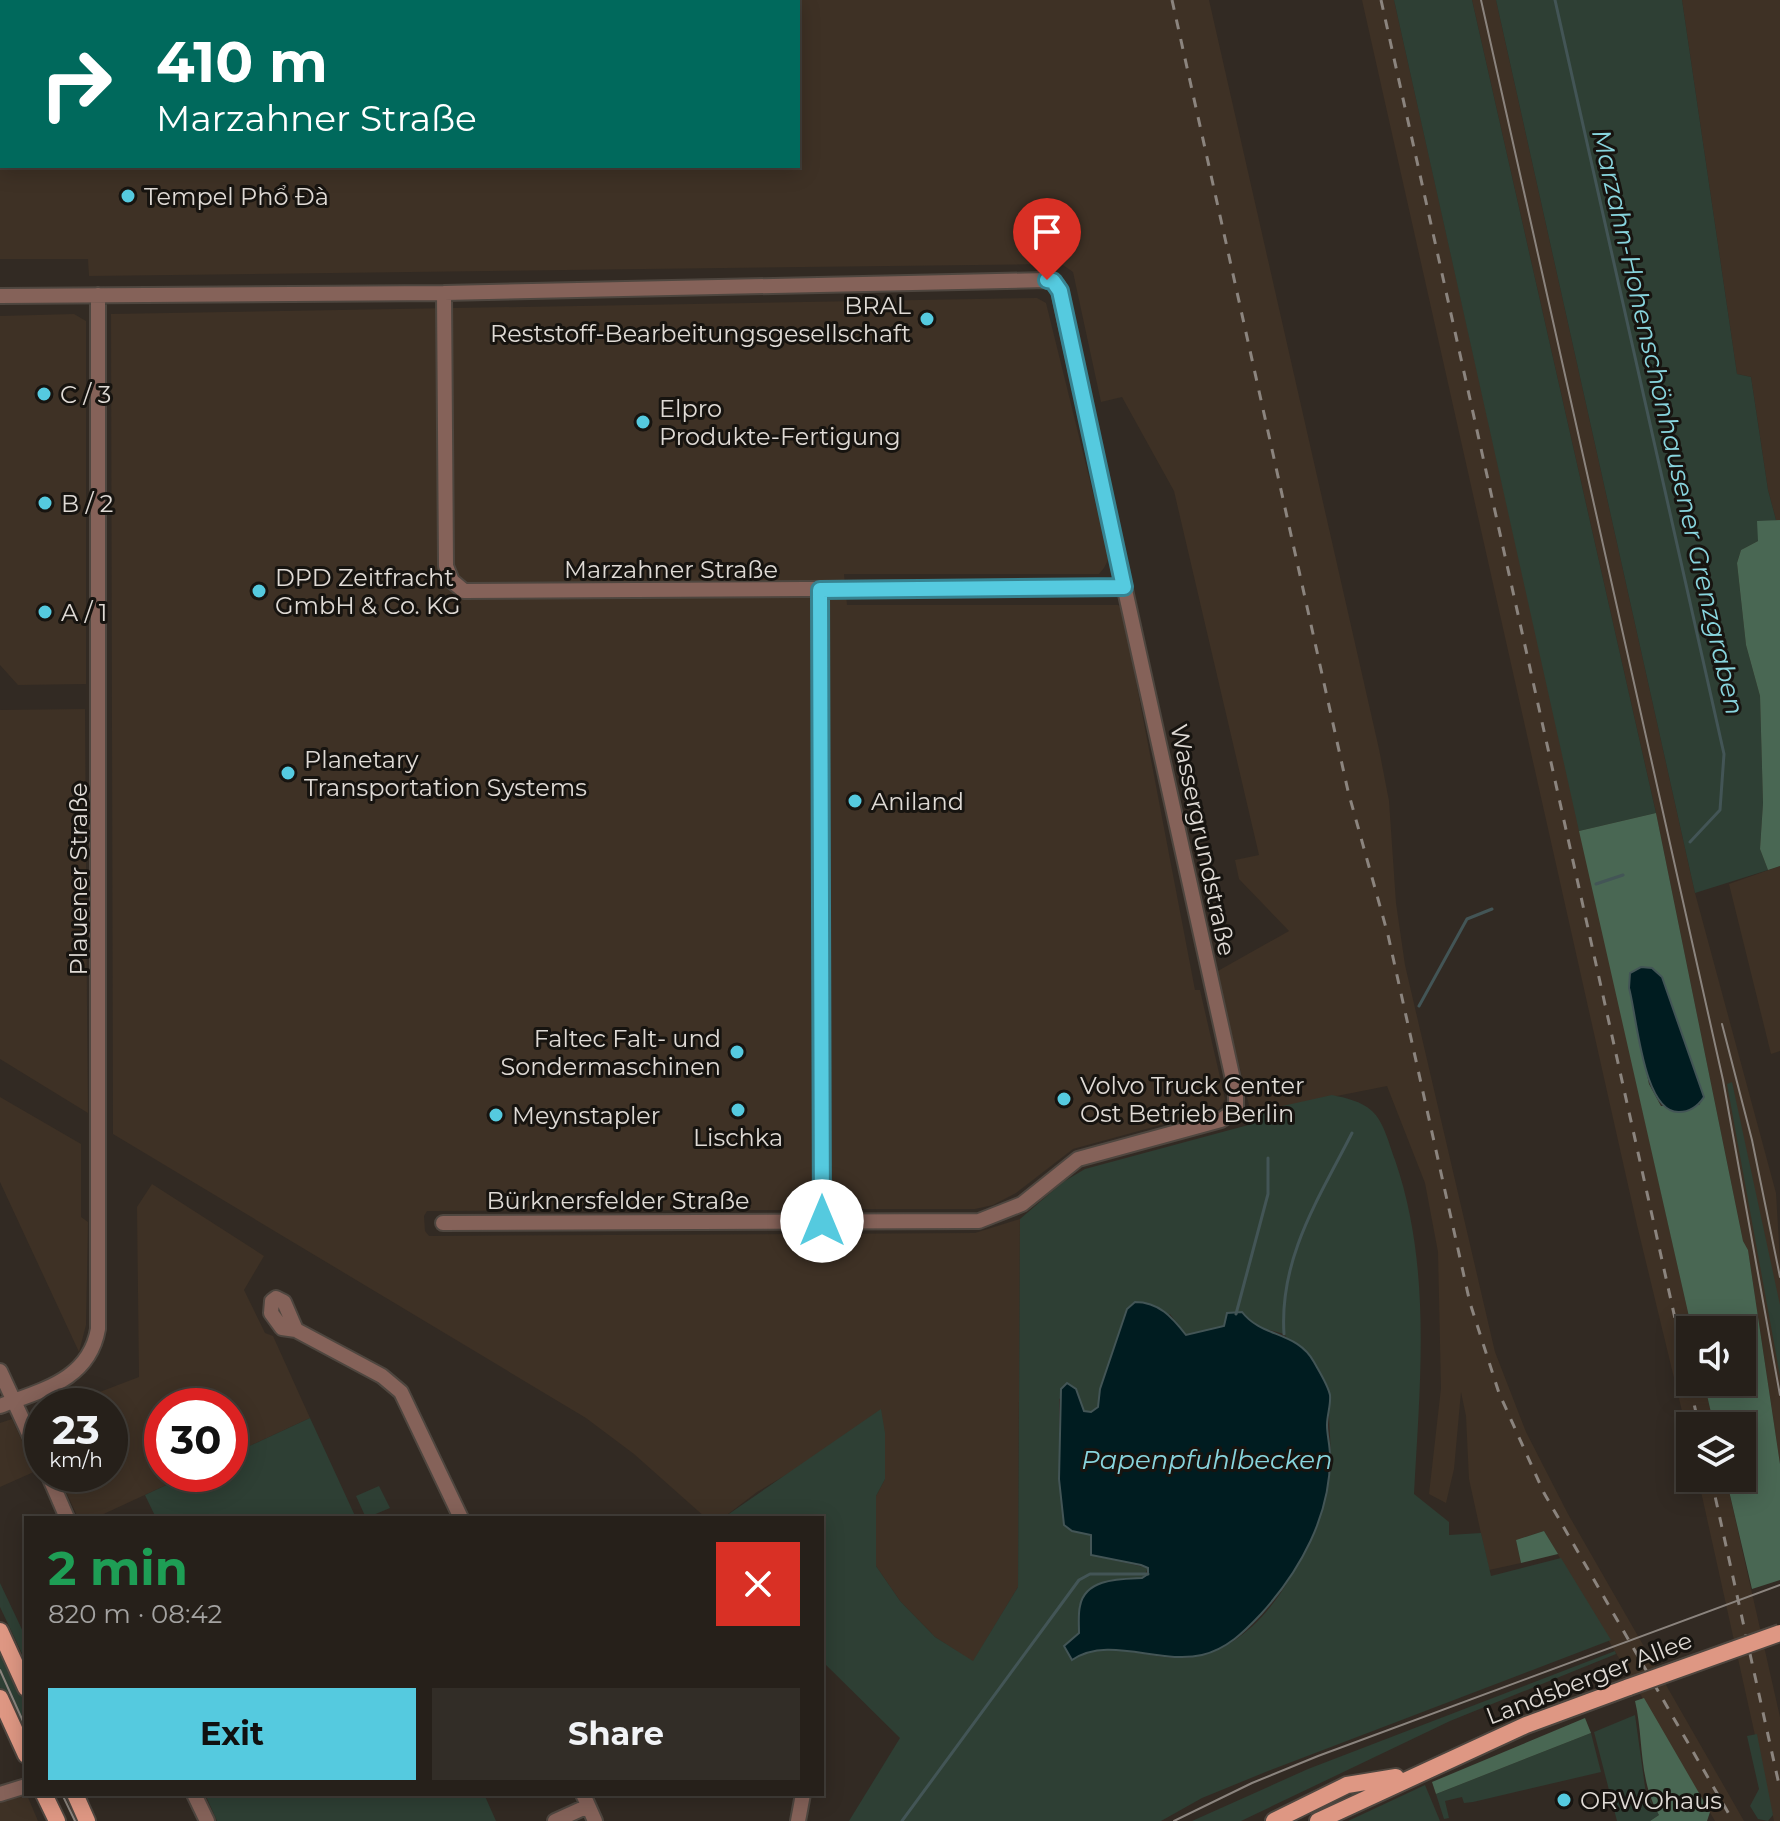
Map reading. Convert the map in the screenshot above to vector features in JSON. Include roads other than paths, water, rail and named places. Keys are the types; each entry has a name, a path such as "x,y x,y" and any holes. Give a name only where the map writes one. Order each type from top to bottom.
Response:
{"main road":[{"path":"0,1631 24,1684"},
{"name":"Landsberger Allee","path":"1318,1821 1526,1725 1780,1633"},
{"path":"0,1698 24,1751"},
{"name":"Landsberger Allee","path":"1274,1821 1347,1785 1417,1773"},
{"path":"45,1796 57,1821"},
{"path":"76,1796 87,1821"}],"street":[{"path":"0,296 444,293 1053,281 1060,291 1124,587"},
{"name":"Marzahner Straße","path":"444,293 445,556 448,574 458,587 473,592 1124,587"},
{"name":"Plauener Straße","path":"7,1404 76,1373 91,1354 98,1329 98,295"},
{"name":"Wassergrundstraße","path":"1124,587 1238,1102"},
{"path":"820,590 822,1221"},
{"name":"Bürknersfelder Straße","path":"443,1223 979,1221 1022,1204 1078,1159 1231,1117 1238,1102"},
{"path":"296,1330 382,1376 401,1392 460,1516"},
{"path":"0,1371 7,1404 24,1432"},
{"path":"56,1492 66,1516"},
{"path":"0,1794 24,1787"},
{"path":"195,1796 207,1821"},
{"path":"798,1821 803,1796"},
{"path":"555,1821 586,1800 595,1821"}],"water":[{"path":"1641,967 1652,968 1662,977 1704,1097 1687,1111 1667,1108 1649,1081 1629,988 1630,973"},
{"name":"Papenpfuhlbecken","path":"1135,1302 1158,1308 1186,1335 1224,1326 1227,1313 1242,1312 1259,1326 1289,1339 1307,1352 1330,1395 1327,1425 1329,1478 1319,1521 1300,1561 1255,1621 1234,1639 1202,1655 1186,1657 1102,1650 1072,1660 1064,1646 1079,1633 1080,1606 1089,1590 1105,1582 1142,1578 1148,1574 1148,1568 1141,1565 1091,1555 1091,1535 1072,1531 1064,1525 1059,1479 1061,1389 1067,1383 1076,1389 1084,1411 1091,1412 1098,1407 1100,1389 1127,1309"}],"waterway":[{"name":"Marzahn-Hohenschönhausener Grenzgraben","path":"1555,0 1724,754 1720,810 1690,842"},
{"name":"Marzahn-Hohenschönhausener Grenzgraben","path":"1596,884 1623,875"},
{"name":"Marzahn-Hohenschönhausener Grenzgraben","path":"1419,1006 1467,919 1492,909"},
{"name":"Marzahn-Hohenschönhausener Grenzgraben","path":"1284,1334 1284,1306 1295,1254 1315,1205 1352,1133"},
{"path":"1236,1314 1268,1194 1268,1158"},
{"name":"Marzahn-Hohenschönhausener Grenzgraben","path":"902,1821 1079,1580 1090,1574 1148,1574"}],"tram line":[{"path":"1481,0 1723,1080 1780,1395"},
{"path":"1722,1024 1752,1140 1780,1277"},
{"path":"1174,1821 1252,1783 1318,1756 1780,1585"},
{"path":"0,1670 24,1724"},
{"path":"63,1796 75,1821"}],"railway":[{"path":"1172,0 1348,791 1388,935 1470,1303 1499,1393 1544,1493 1733,1821"},
{"path":"1381,0 1696,1412"},
{"path":"1714,1492 1780,1789"}],"place":[{"name":"Tempel Phổ Đà","path":"128,196"},
{"name":"BRAL Reststoff-Bearbeitungsgesellschaft","path":"927,319"},
{"name":"C / 3","path":"44,394"},
{"name":"Elpro Produkte-Fertigung","path":"643,422"},
{"name":"B / 2","path":"45,503"},
{"name":"DPD Zeitfracht GmbH & Co. KG","path":"259,591"},
{"name":"A / 1","path":"45,612"},
{"name":"Planetary Transportation Systems","path":"288,773"},
{"name":"Aniland","path":"855,801"},
{"name":"Faltec Falt- und Sondermaschinen","path":"737,1052"},
{"name":"Volvo Truck Center Ost Betrieb Berlin","path":"1064,1099"},
{"name":"Lischka","path":"738,1110"},
{"name":"Meynstapler","path":"496,1115"},
{"name":"ORWOhaus","path":"1564,1800"}]}
